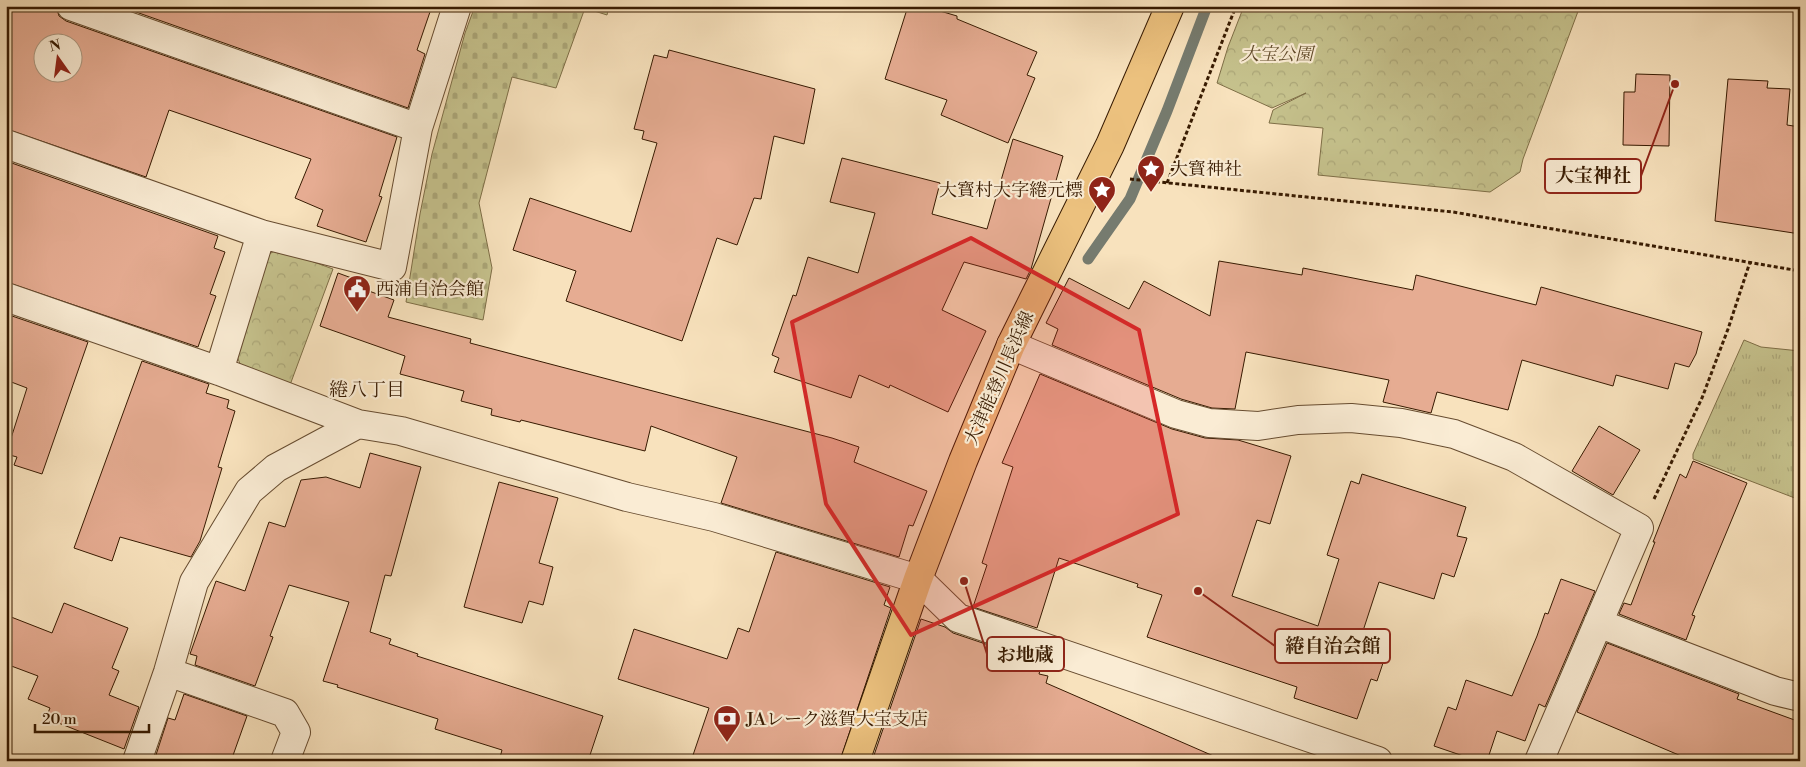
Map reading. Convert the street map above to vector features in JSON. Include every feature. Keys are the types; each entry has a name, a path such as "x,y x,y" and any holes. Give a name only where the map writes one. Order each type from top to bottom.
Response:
{"main road":[{"name":"大津能登川長浜線","path":"855,761 918,579 963,461 1012,345 1110,145 1170,6"}],"street":[{"path":"71,6 418,128"},
{"path":"6,144 261,234 392,267 418,128 457,6"},
{"path":"219,371 261,234"},
{"path":"6,297 219,371 358,424 401,431 627,498 714,518 918,579 958,618 1345,756 1378,761"},
{"path":"1012,345 1176,414 1209,423 1258,426 1298,420 1351,418 1401,423 1454,434 1514,457 1639,528 1540,761"},
{"path":"137,761 168,672 194,582 249,491 276,468 358,424"},
{"path":"1598,623 1775,691 1800,698"},
{"path":"168,672 286,714 296,732 285,761"}],"path":[{"path":"1167,183 1236,6"},
{"path":"1127,179 1453,212 1800,271"},
{"path":"1639,528 1702,398 1728,329 1750,262"}],"highlighted area":[{"path":"971,238 1139,330 1178,514 911,635 826,504 792,322"}],"green space":[{"path":"475,6 609,6 607,15 585,8 556,88 512,77 479,203 492,268 483,320 406,302 432,154 465,33"},
{"name":"大宝公園","path":"1244,6 1580,6 1523,159 1520,172 1490,192 1318,175 1323,128 1269,123 1273,110 1306,93 1272,108 1217,83 1228,47"},
{"path":"278,249 333,269 290,385 243,371 236,354 264,257"},
{"path":"1744,340 1761,347 1800,351 1800,500 1693,459 1693,454"}],"building":[{"path":"6,6 56,6 59,16 66,21 397,137 379,196 382,197 366,242 317,226 323,210 295,198 311,159 169,110 146,177 6,129"},
{"path":"119,6 432,6 417,50 425,54 408,108"},
{"path":"908,6 923,6 957,16 957,19 1037,52 1027,75 1035,78 1008,143 941,115 947,100 885,79"},
{"path":"669,50 815,89 804,144 774,136 761,199 754,198 737,245 717,238 682,341 566,301 576,271 513,250 530,198 631,232 657,143 642,139 644,131 634,129 654,55 667,58"},
{"path":"1636,74 1670,75 1669,146 1623,145 1624,92 1635,92"},
{"path":"1728,79 1768,81 1767,88 1790,89 1787,125 1800,127 1800,234 1715,221"},
{"path":"1013,139 1063,156 1031,269 1026,279 964,262 942,310 986,331 948,412 890,385 889,388 859,375 851,398 774,372 779,358 772,355 793,295 796,296 808,257 858,273 875,213 830,202 842,158 940,183 932,214 987,229"},
{"path":"6,161 218,236 214,248 225,252 210,294 216,296 198,347 6,282"},
{"path":"1219,261 1302,275 1303,268 1413,290 1416,275 1536,305 1541,287 1702,332 1696,354 1689,367 1675,363 1668,389 1616,375 1613,386 1522,360 1508,410 1437,392 1431,413 1383,402 1389,380 1246,352 1235,409 1212,408 1181,399 1052,345 1058,329 1046,323 1069,278 1129,309 1144,281 1210,316"},
{"path":"338,273 368,284 366,290 394,300 388,317 471,339 470,343 832,438 859,447 854,462 927,491 913,526 909,525 899,557 721,503 737,457 651,426 645,451 521,420 520,422 491,415 492,409 461,401 464,391 400,374 405,356 320,326"},
{"path":"12,316 88,342 42,474 14,465 17,457 6,454 27,388 6,380 6,331"},
{"path":"142,361 209,384 206,393 229,400 227,408 235,411 218,467 222,468 200,541 191,557 120,537 112,561 74,548"},
{"path":"1040,374 1172,429 1205,438 1238,440 1291,456 1270,524 1257,520 1232,596 1318,626 1339,559 1327,555 1351,481 1359,484 1362,474 1466,507 1457,536 1467,538 1454,577 1442,573 1434,599 1379,582 1361,637 1374,641 1372,646 1387,651 1377,681 1371,679 1357,719 1294,698 1297,687 1147,637 1162,595 1137,587 1138,584 1059,558 1037,628 973,607 987,565 982,563 1013,467 1002,463"},
{"path":"1599,426 1640,450 1613,495 1572,471"},
{"path":"370,453 421,467 391,576 385,575 370,632 391,639 389,644 418,654 417,656 603,716 588,761 499,761 502,750 435,729 438,719 323,681 349,602 289,585 270,636 273,637 255,686 195,665 197,656 190,654 216,581 245,591 269,522 285,527 301,480 326,477 360,488"},
{"path":"1693,461 1747,483 1692,615 1695,616 1686,640 1619,614 1624,603 1631,605 1680,474 1686,478"},
{"path":"499,482 558,498 539,563 553,567 543,605 529,601 522,623 464,607"},
{"path":"776,552 890,587 884,605 891,608 840,761 691,761 709,708 618,679 634,629 727,659 738,628 749,632"},
{"path":"1561,579 1595,591 1545,707 1539,704 1525,741 1497,731 1487,761 1478,761 1434,746 1448,707 1456,710 1466,680 1512,696 1545,613 1548,614"},
{"path":"64,603 128,628 112,668 119,671 109,695 139,707 124,749 46,718 50,708 28,699 38,676 6,664 6,615 52,633"},
{"path":"921,619 945,627 953,633 1042,663 1039,674 1048,676 1046,683 1225,761 872,761"},
{"path":"1607,643 1739,694 1737,699 1800,722 1800,761 1693,761 1577,712"},
{"path":"184,694 247,716 231,761 154,761 168,718 175,720"}],"waterway":[{"path":"1088,259 1130,199 1167,111 1207,6"}],"place":[{"name":"大宝神社","path":"1675,84"},
{"name":"大寳神社","path":"1151,193"},
{"name":"大寳村大字綣元標","path":"1102,214"},
{"name":"西浦自治会館","path":"357,313"},
{"name":"お地蔵","path":"964,581"},
{"name":"綣自治会館","path":"1198,591"},
{"name":"JAレーク滋賀大宝支店","path":"727,743"}],"district":[{"name":"綣八丁目","path":"367,389"}]}
